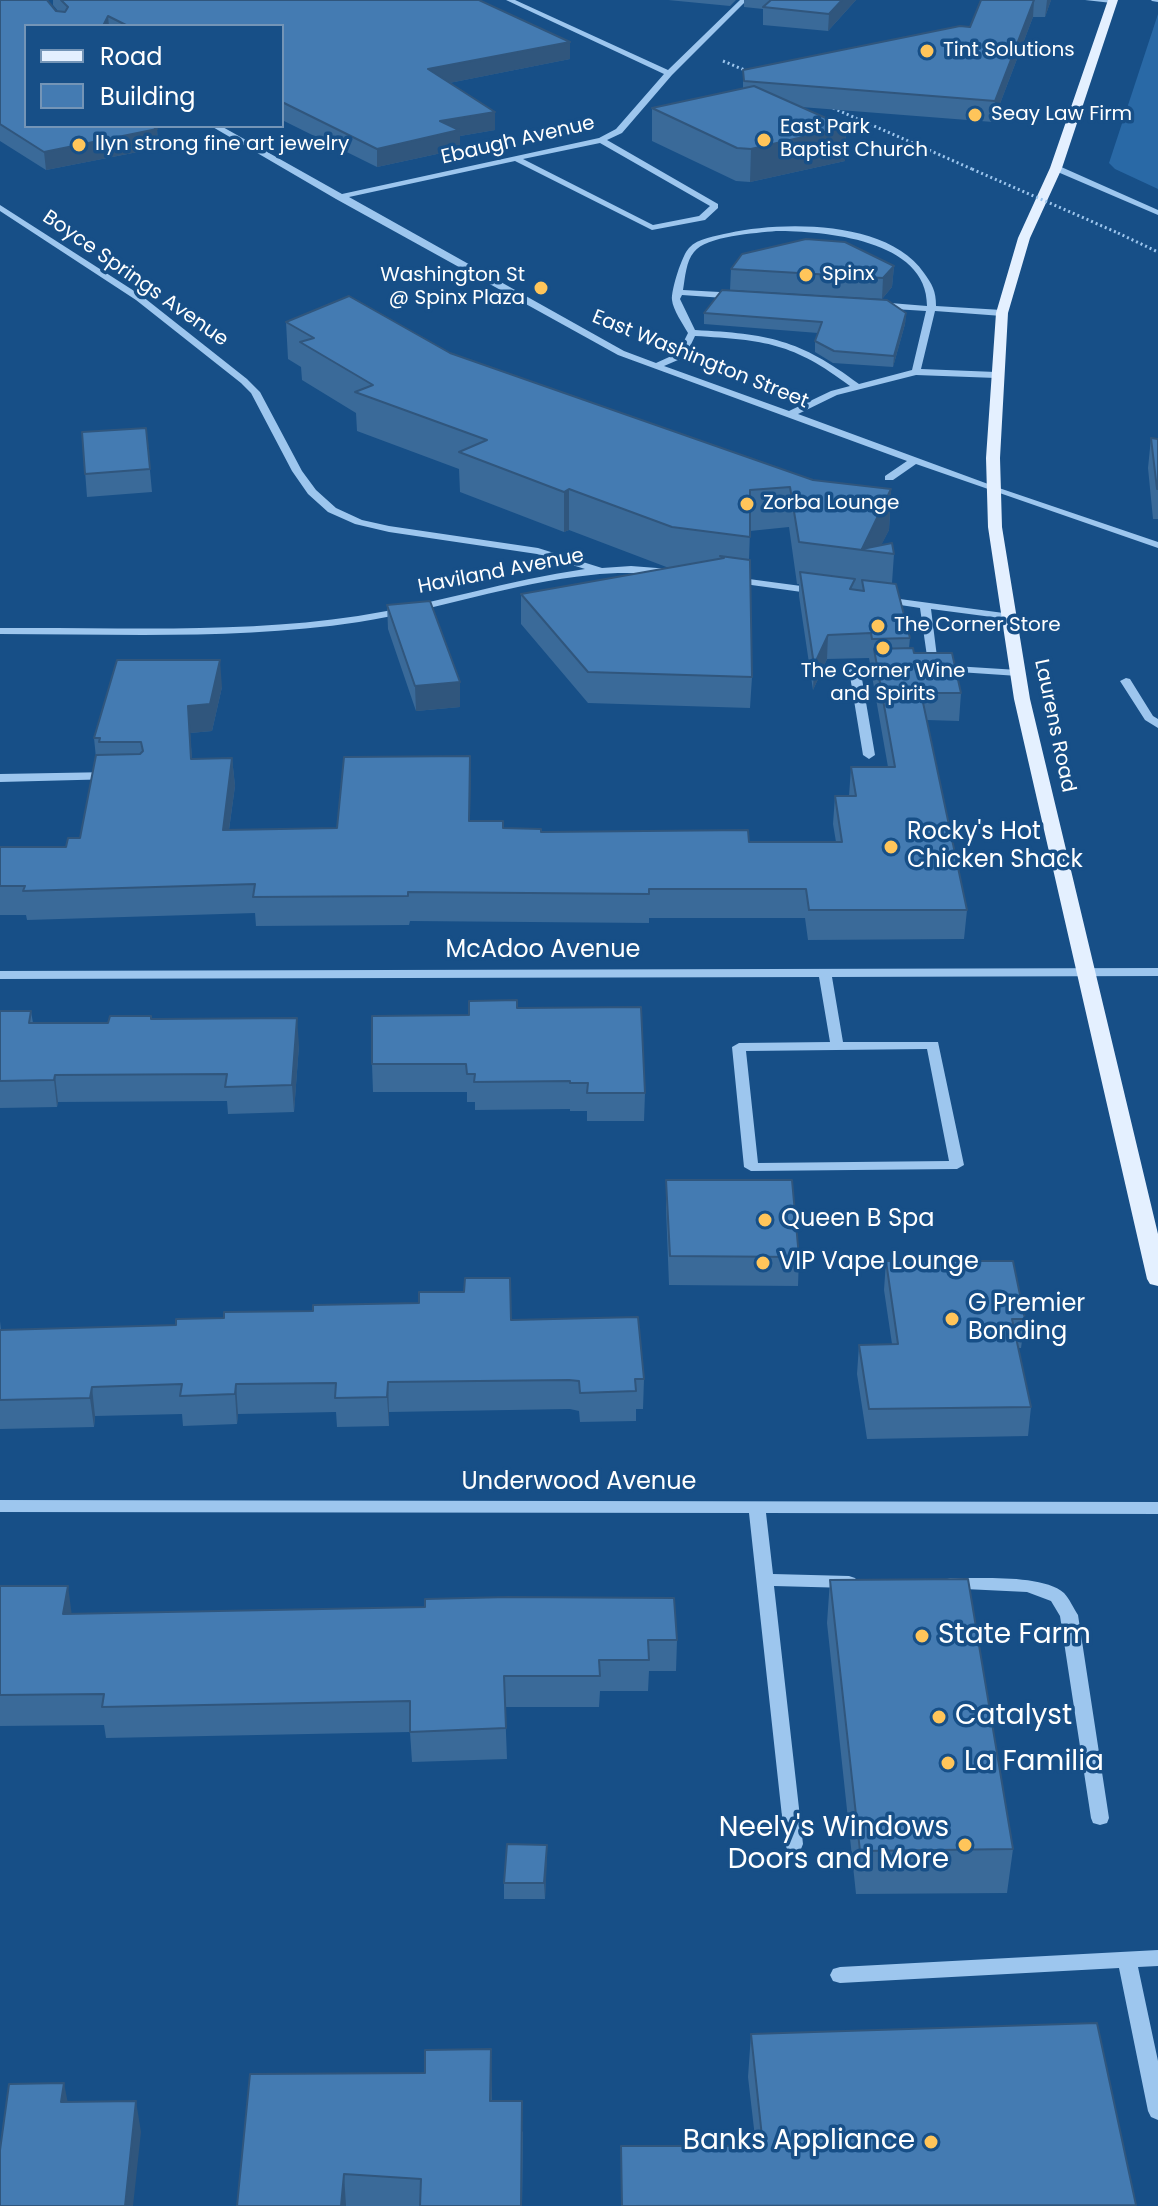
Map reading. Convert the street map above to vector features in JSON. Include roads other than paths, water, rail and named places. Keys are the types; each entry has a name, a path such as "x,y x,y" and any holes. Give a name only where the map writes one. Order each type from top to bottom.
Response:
{"main road":[{"name":"Laurens Road","path":"1113,1 1056,168 1024,238 1002,313 993,458 995,527 1018,673 1158,1279"}],"street":[{"path":"509,0 669,73"},
{"name":"Ebaugh Avenue","path":"339,197 601,140 619,131 669,73 744,0"},
{"path":"1088,0 1113,1"},
{"name":"East Washington Street","path":"218,128 591,339 656,366 995,490 1158,545"},
{"path":"517,159 652,228 702,218 715,206 601,140"},
{"path":"1056,168 1158,213"},
{"name":"Boyce Springs Avenue","path":"0,207 152,307 244,381 255,392 297,471 312,492 332,510 359,522 389,529 538,551 602,572"},
{"path":"656,366 682,355 692,333 676,299 690,252 698,244 770,228 814,228 880,245 913,263 931,290 931,308 916,372"},
{"path":"678,292 751,297"},
{"path":"870,305 1002,313"},
{"path":"692,333 752,336 797,346 857,387"},
{"path":"789,415 834,393 916,372 996,375"},
{"path":"889,478 916,460"},
{"name":"Haviland Avenue","path":"0,631 217,629 306,624 359,619 541,580 637,570 679,573"},
{"path":"725,579 832,593"},
{"path":"878,599 1007,616"},
{"path":"925,605 933,668"},
{"path":"869,755 855,670 902,669"},
{"path":"917,669 1018,673"},
{"path":"1126,681 1149,718 1158,725"},
{"path":"0,778 123,776"},
{"path":"825,972 837,1046"},
{"name":"McAdoo Avenue","path":"0,975 1158,972"},
{"path":"933,1045 957,1165 751,1167 739,1047 837,1046 933,1045"},
{"name":"Underwood Avenue","path":"0,1506 1158,1508"},
{"path":"757,1507 794,1844"},
{"path":"765,1580 874,1583"},
{"path":"936,1584 1029,1586 1057,1597 1069,1615 1100,1818"},
{"path":"840,1975 1158,1958"},
{"path":"1127,1959 1158,2111"}],"place":[{"name":"Tint Solutions","path":"927,51"},
{"name":"Seay Law Firm","path":"975,115"},
{"name":"East Park Baptist Church","path":"764,140"},
{"name":"llyn strong fine art jewelry","path":"79,145"},
{"name":"Spinx","path":"806,275"},
{"name":"Washington St @ Spinx Plaza","path":"541,288"},
{"name":"Zorba Lounge","path":"747,504"},
{"name":"The Corner Store","path":"878,626"},
{"name":"The Corner Wine and Spirits","path":"883,648"},
{"name":"Rocky's Hot Chicken Shack","path":"891,847"},
{"name":"Queen B Spa","path":"765,1220"},
{"name":"VIP Vape Lounge","path":"763,1263"},
{"name":"G Premier Bonding","path":"952,1319"},
{"name":"State Farm","path":"922,1636"},
{"name":"Catalyst","path":"939,1717"},
{"name":"La Familia","path":"948,1763"},
{"name":"Neely's Windows Doors and More","path":"965,1845"},
{"name":"Banks Appliance","path":"931,2142"}]}
